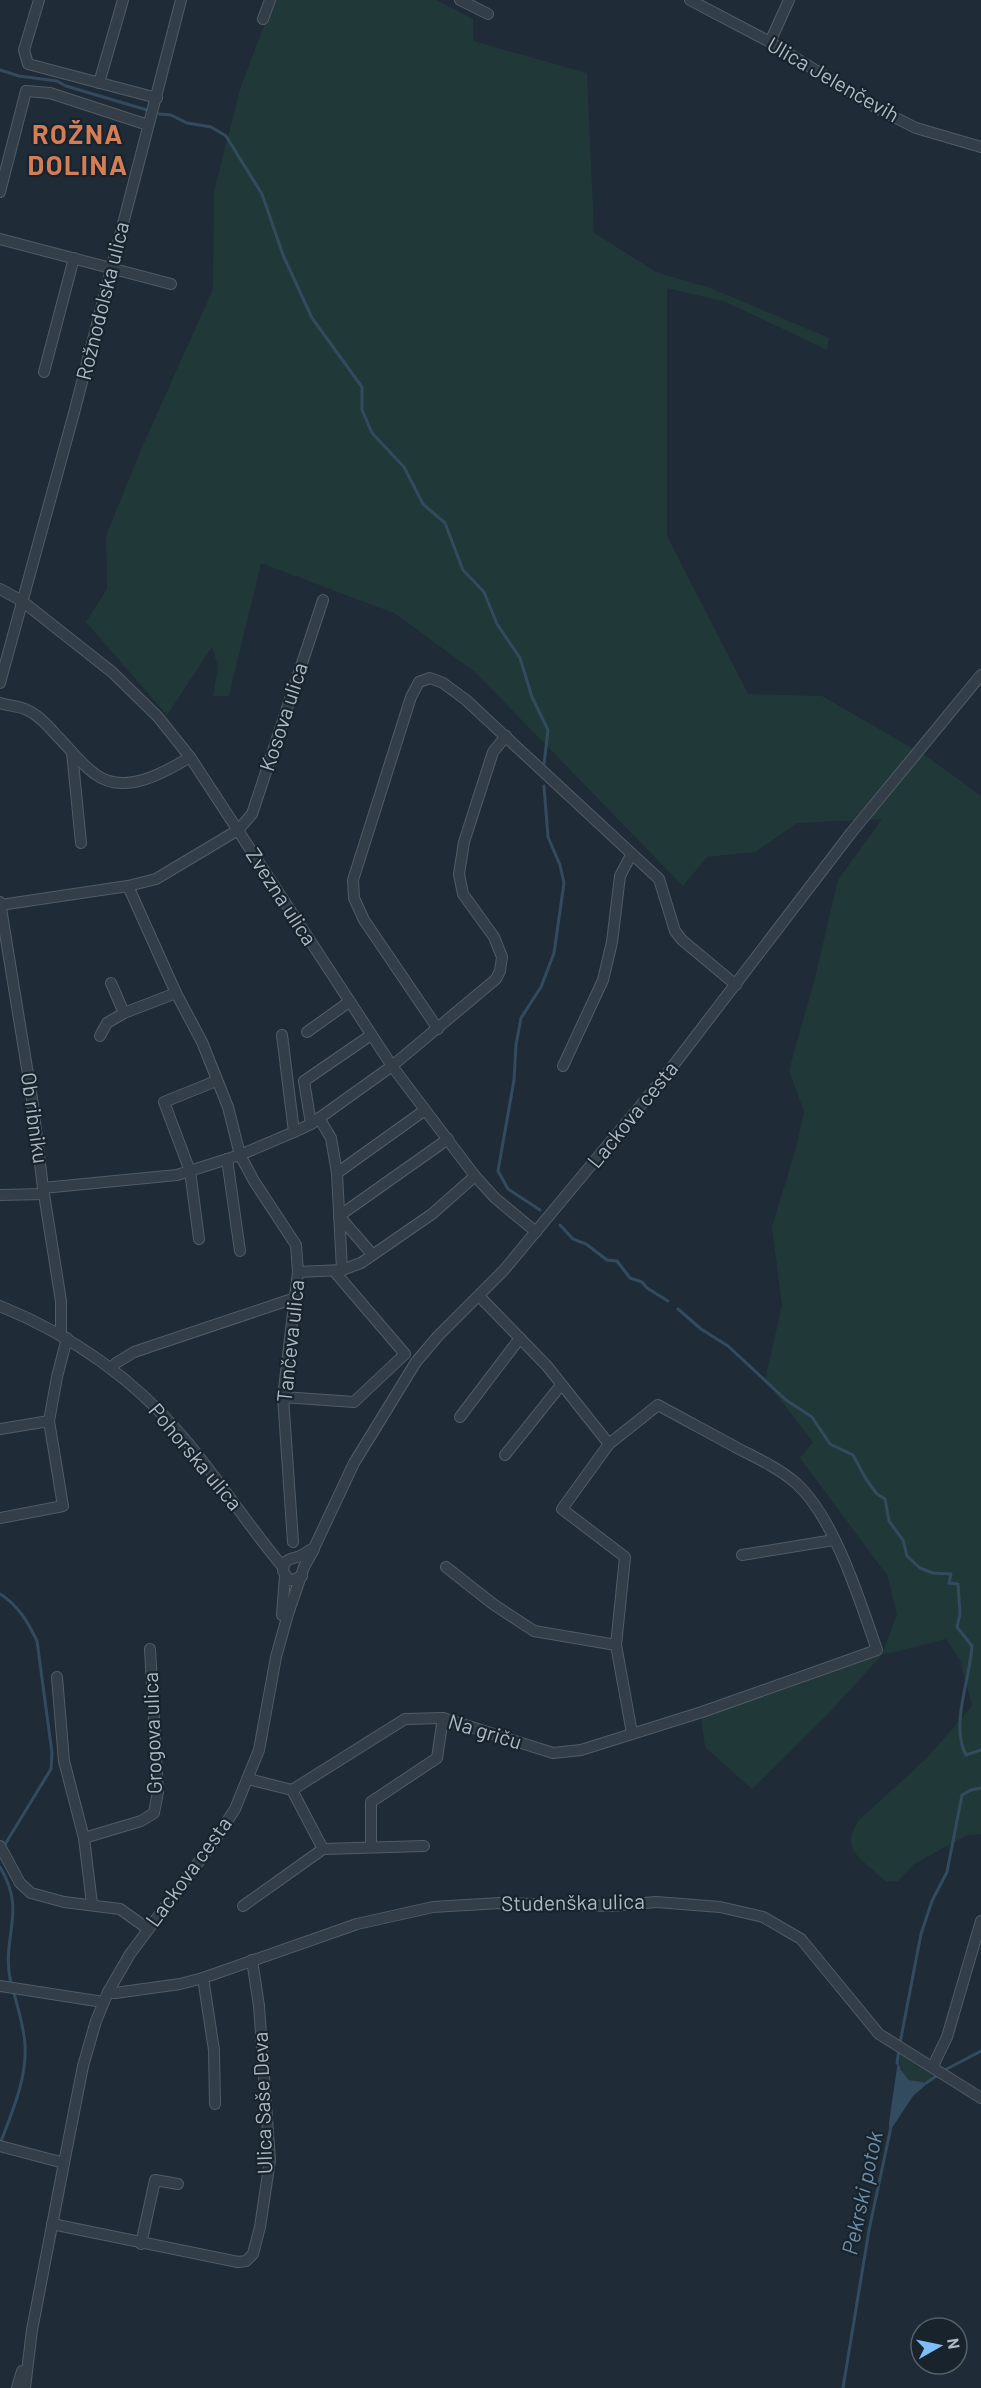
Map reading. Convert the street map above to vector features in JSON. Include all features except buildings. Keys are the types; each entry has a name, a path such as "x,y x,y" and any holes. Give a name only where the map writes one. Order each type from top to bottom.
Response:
{"street":[{"path":"39,0 24,50 28,64 157,98"},
{"path":"99,83 123,0"},
{"name":"Rožnodolska ulica","path":"22,601 75,413 181,0"},
{"path":"263,19 270,0"},
{"path":"460,0 488,14"},
{"name":"Ulica Jelenčevih","path":"690,0 770,42 878,109 916,128 981,147"},
{"path":"770,42 789,0"},
{"path":"0,192 26,91 51,93 148,125"},
{"path":"0,238 171,284"},
{"path":"44,372 74,258"},
{"name":"Zvezna ulica","path":"0,589 22,601 112,672 158,717 190,758 392,1066 475,1176 495,1198 536,1232"},
{"name":"Kosova ulica","path":"238,830 252,814 323,600"},
{"path":"0,683 22,601"},
{"name":"Lackova cesta","path":"23,2387 19,2376 28,2360 83,2066 102,2002 130,1954 215,1840 235,1809 259,1750 276,1657 288,1614 303,1571 354,1463 416,1362 438,1336 504,1270 666,1076 851,833 981,675"},
{"path":"438,1029 364,920 354,898 353,880 411,697 419,682 430,678 443,683 466,700 659,879 675,931 682,940 736,985"},
{"path":"0,704 27,710 43,721 95,774 106,781 119,784 142,780 165,772 190,758"},
{"path":"0,1195 177,1175 240,1155 294,1132 315,1121 392,1066 496,979 502,957 494,937 463,894 459,874 465,842 493,752 506,736"},
{"path":"72,752 81,843"},
{"path":"0,903 128,886 156,879 238,830"},
{"path":"563,1066 603,980 612,942 620,876 631,855"},
{"name":"Tančeva ulica","path":"128,886 176,993 202,1042 228,1107 240,1155 254,1181 296,1245 298,1272 283,1397 293,1542"},
{"name":"Ob ribniku","path":"0,903 33,1105 64,1337"},
{"path":"111,983 124,1013"},
{"path":"100,1036 107,1023 124,1013 176,993"},
{"path":"307,1032 349,1002"},
{"path":"282,1035 294,1132"},
{"path":"283,1397 354,1402 405,1354 338,1270 337,1173 331,1138 315,1121 304,1081 371,1035"},
{"path":"199,1239 190,1171 164,1101 216,1081"},
{"path":"337,1173 425,1110"},
{"path":"339,1216 448,1139"},
{"path":"227,1159 240,1251"},
{"path":"298,1272 338,1270 361,1263 432,1214 475,1176"},
{"path":"339,1216 372,1254"},
{"path":"479,1296 520,1338 609,1444"},
{"path":"111,1369 116,1363 134,1352 295,1298"},
{"name":"Pohorska ulica","path":"0,1306 64,1337 111,1369 148,1400 184,1438 271,1551 288,1565"},
{"path":"0,1518 63,1506 49,1421 64,1337"},
{"path":"460,1417 520,1338"},
{"path":"506,1455 561,1385"},
{"name":"Na griču","path":"292,1790 405,1719 443,1718 553,1753 581,1750 702,1712 877,1650 858,1594 834,1540 811,1500 797,1484 766,1463 658,1405 609,1444 562,1509 625,1557 615,1645 632,1733"},
{"path":"0,1429 49,1421"},
{"path":"742,1555 834,1540"},
{"path":"288,1565 314,1548"},
{"path":"301,1560 303,1571 293,1581 288,1565 301,1560"},
{"path":"276,1657 288,1565"},
{"path":"446,1567 493,1605 534,1631 615,1645"},
{"name":"Grogova ulica","path":"84,1838 141,1821 154,1813 158,1792 150,1649"},
{"path":"57,1677 64,1761 84,1838 92,1904"},
{"path":"370,1847 372,1802 437,1758 443,1718"},
{"path":"248,1779 292,1790 323,1849"},
{"path":"243,1906 323,1849 424,1846"},
{"path":"2,1850 20,1883 31,1893 64,1902 120,1909 148,1929"},
{"name":"Studenška ulica","path":"108,1992 115,1994 180,1984 357,1924 450,1905 612,1906 656,1902 720,1907 763,1917 801,1939 871,2026 893,2045 935,2068 981,2098"},
{"path":"935,2068 947,2037 981,1921"},
{"name":"Ulica Saše Deva","path":"52,2224 238,2262 246,2261 253,2254 260,2227 270,2160 259,2006 252,1960"},
{"path":"203,1978 214,2050 215,2104"},
{"path":"9,1987 102,2002"},
{"path":"2,2147 64,2163"},
{"path":"141,2244 155,2180 178,2184"}],"green space":[{"path":"274,0 436,0 473,19 473,41 587,73 594,233 658,273 708,287 829,338 827,350 726,302 667,288 667,536 748,694 822,696 929,758 981,796 981,1834 967,1835 914,1864 898,1881 887,1882 855,1853 851,1842 854,1828 859,1820 927,1758 972,1706 960,1660 946,1639 882,1655 897,1614 887,1575 800,1458 813,1442 765,1380 782,1305 772,1227 796,1148 804,1112 789,1070 814,982 838,880 882,819 797,823 755,852 707,857 683,886 475,672 394,613 261,563 229,696 213,696 218,667 212,647 167,715 86,622 107,589 106,536 140,452 213,289 214,192 241,86"},
{"path":"882,1655 826,1716 752,1789 705,1747 701,1717 776,1689"},
{"path":"900,2051 918,2062 933,2076 926,2081 913,2082 901,2066"}],"water":[{"path":"898,2061 901,2070 909,2080 928,2083 913,2096 892,2128 889,2128 889,2122"}],"waterway":[{"path":"0,70 19,76 57,81 66,86 147,110"},
{"path":"159,114 171,115 187,123 211,127 226,136 262,194 283,255 312,318 362,387 362,410 372,433 404,467 423,504 445,523 463,570 484,592 497,624 520,658 532,697 548,730 544,764"},
{"path":"540,1210 508,1189 498,1171 514,1080 516,1045 521,1018 541,987 554,953 564,883 560,865 548,837 544,786"},
{"path":"560,1225 573,1239 586,1244 607,1260 617,1261 630,1278 642,1282 647,1288 668,1301"},
{"path":"678,1309 701,1329 728,1346 786,1400 812,1417 830,1444 853,1455 866,1479 877,1494 885,1499 889,1521 903,1540 907,1556 920,1568 933,1573 951,1574 949,1583 958,1584 960,1614 957,1627 972,1646 962,1702 960,1730 966,1755 981,1750"},
{"path":"0,1594 22,1615 37,1641 52,1753 51,1769 4,1846"},
{"path":"900,2043 921,1934 932,1901 947,1872 962,1795 981,1788"},
{"path":"0,1867 12,1898 9,1952 11,1984"},
{"path":"0,2144 18,2095 24,2070 25,2045 13,1990"},
{"path":"897,2063 899,2049"},
{"name":"Pekrski potok","path":"943,2071 981,2051"},
{"name":"Pekrski potok","path":"926,2083 938,2075"},
{"name":"Pekrski potok","path":"843,2388 869,2230 891,2127"}],"district":[{"name":"ROŽNA DOLINA","path":"78,150"}]}
